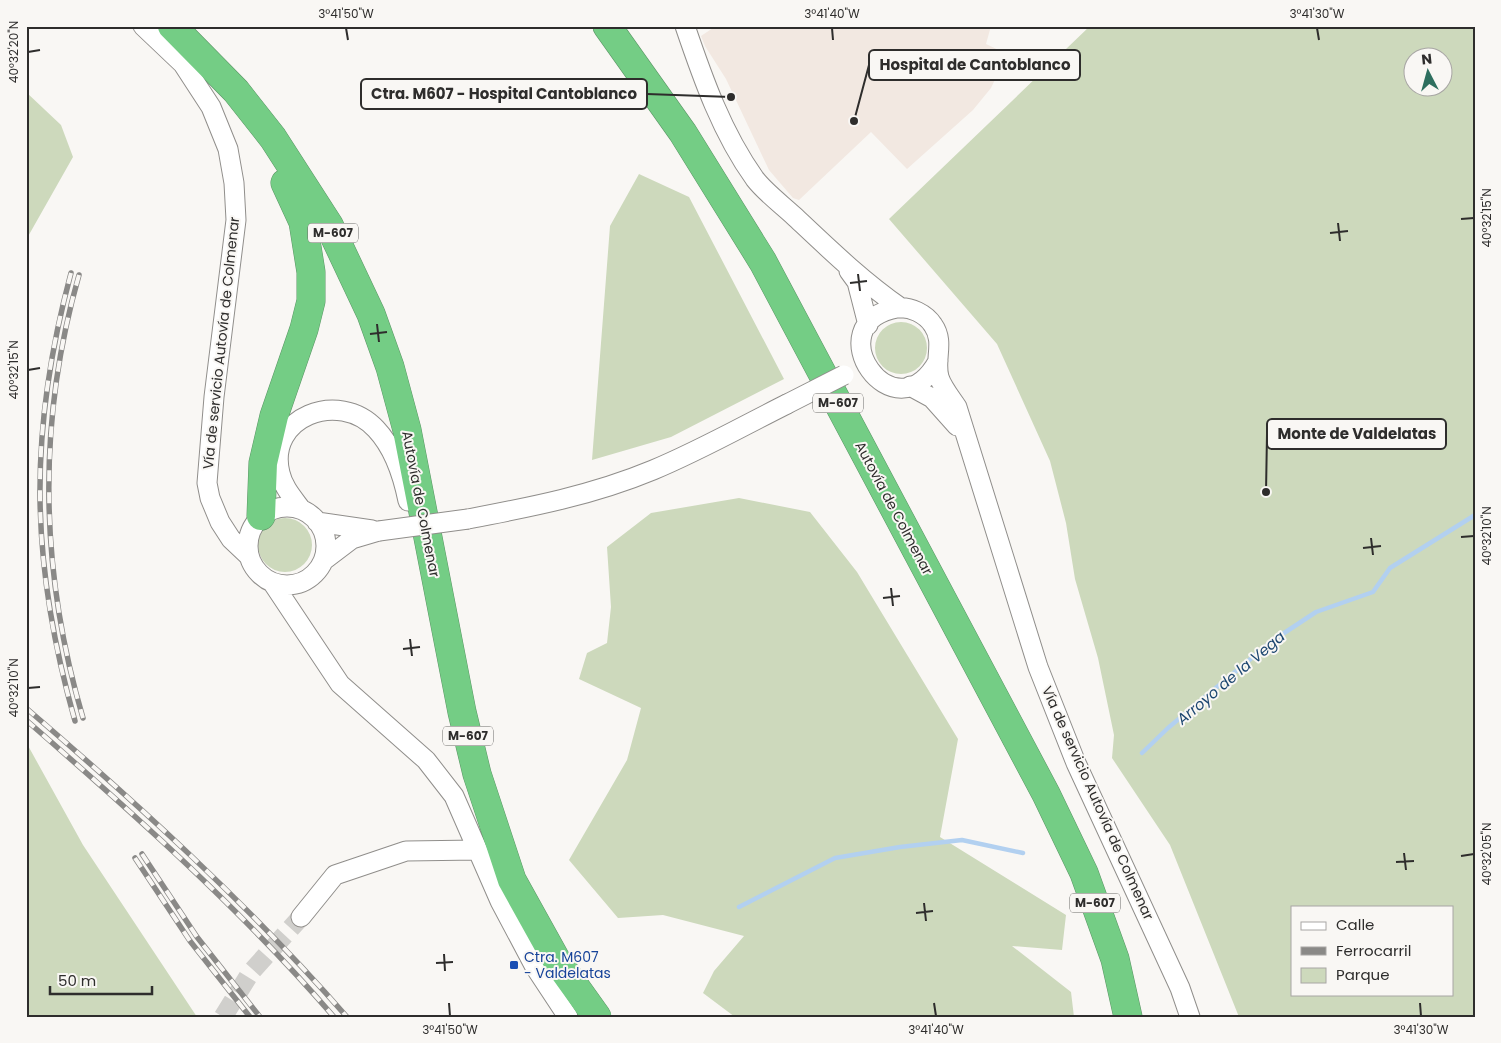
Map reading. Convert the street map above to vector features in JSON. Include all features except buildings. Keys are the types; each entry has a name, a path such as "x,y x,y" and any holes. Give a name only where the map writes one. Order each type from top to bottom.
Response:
{"highway":[{"name":"Autovía de Colmenar","path":"172,26 236,91 273,138 329,225 371,314 390,367 407,430 472,756 512,880 557,961 597,1017"},
{"name":"Autovía de Colmenar","path":"608,26 683,133 763,262 1046,794 1084,873 1115,959 1128,1017"},
{"path":"209,64 230,106 288,188 303,222 311,272 311,301 304,329 274,416 263,463 261,516"}],"street":[{"name":"Vía de servicio Autovía de Colmenar","path":"143,26 183,64 211,107 228,149 234,183 236,220 214,397 207,483 210,498 220,522 231,540 249,556"},
{"path":"685,26 714,104 735,147 756,180 839,259 878,292 901,308"},
{"path":"839,259 857,282 868,326"},
{"path":"938,361 932,373 922,381 910,386 896,387 883,383 872,375 865,365 861,354 861,344 868,326 876,316 888,310 901,308 913,310 925,316 939,336 939,378 957,407 968,444"},
{"path":"323,560 352,539 379,531 468,519 566,500 654,470 844,375 861,354"},
{"path":"844,375 872,375"},
{"path":"910,386 932,398 950,416 968,444"},
{"path":"272,582 292,584 305,581 317,572 323,560 325,548 324,535 317,522 301,510 283,483 279,454 285,437 301,418 311,413 328,409 346,410 356,414 376,430 401,474 415,540 437,584"},
{"name":"Vía de servicio Autovía de Colmenar","path":"968,444 1038,667 1076,763 1180,988 1190,1017"},
{"path":"301,510 289,507 273,509 261,516 255,523 250,535 249,556 255,567 272,582 340,684 426,760 454,796 500,901 535,967 568,1017"},
{"path":"317,522 379,531"},
{"path":"301,917 335,874 406,851 477,850"}],"shaded area":[{"path":"716,26 991,26 986,44 1007,54 991,88 973,110 907,169 871,132 799,200 793,198 769,170 726,79 705,46 701,36"}],"green space":[{"path":"1090,26 1475,26 1475,1017 1239,1017 1170,845 1112,758 1114,735 1098,658 1075,579 1066,523 1050,461 997,344 889,219"},
{"path":"26,92 61,125 73,157 26,240"},
{"path":"639,174 689,197 784,379 671,437 592,460 610,226"},
{"path":"901,322 911,324 919,330 925,338 927,348 925,358 919,366 911,372 901,374 891,372 883,366 877,358 875,348 877,338 883,330 891,324"},
{"path":"739,498 810,512 857,572 958,739 940,837 1066,915 1062,950 1012,946 1071,992 1074,1017 839,1017 837,1015 836,1017 779,1017 778,1015 735,1017 703,993 714,971 744,936 663,915 618,918 569,860 627,760 641,708 579,679 587,653 607,643 611,607 607,547 651,513"},
{"path":"280,518 290,518 300,522 308,530 312,545 308,560 300,568 290,572 280,572 270,568 262,560 258,550 258,540 262,530 270,522"},
{"path":"26,742 83,845 197,1017 26,1017"}],"waterway":[{"name":"Arroyo de la Vega","path":"1142,753 1168,728 1272,641 1316,612 1373,592 1390,568 1475,515"},
{"path":"739,907 835,858 900,847 962,840 1023,853"}],"tunnel":[{"path":"223,1017 251,972 301,917"}],"railway":[{"path":"71,273 57,332 47,388 40,497 43,552 49,606 60,663 75,721"},
{"path":"79,275 65,330 56,386 50,441 49,497 58,608 83,718"},
{"path":"26,708 110,781 192,857 271,935 347,1017"},
{"path":"26,720 186,863 262,938 334,1017"},
{"path":"142,854 197,937 260,1017"},
{"path":"135,858 190,941 250,1017"}],"place":[{"name":"Ctra. M607 - Hospital Cantoblanco","path":"731,97"},
{"name":"Hospital de Cantoblanco","path":"854,121"},
{"name":"Monte de Valdelatas","path":"1266,492"},
{"name":"Ctra. M607 - Valdelatas","path":"514,965"}]}
